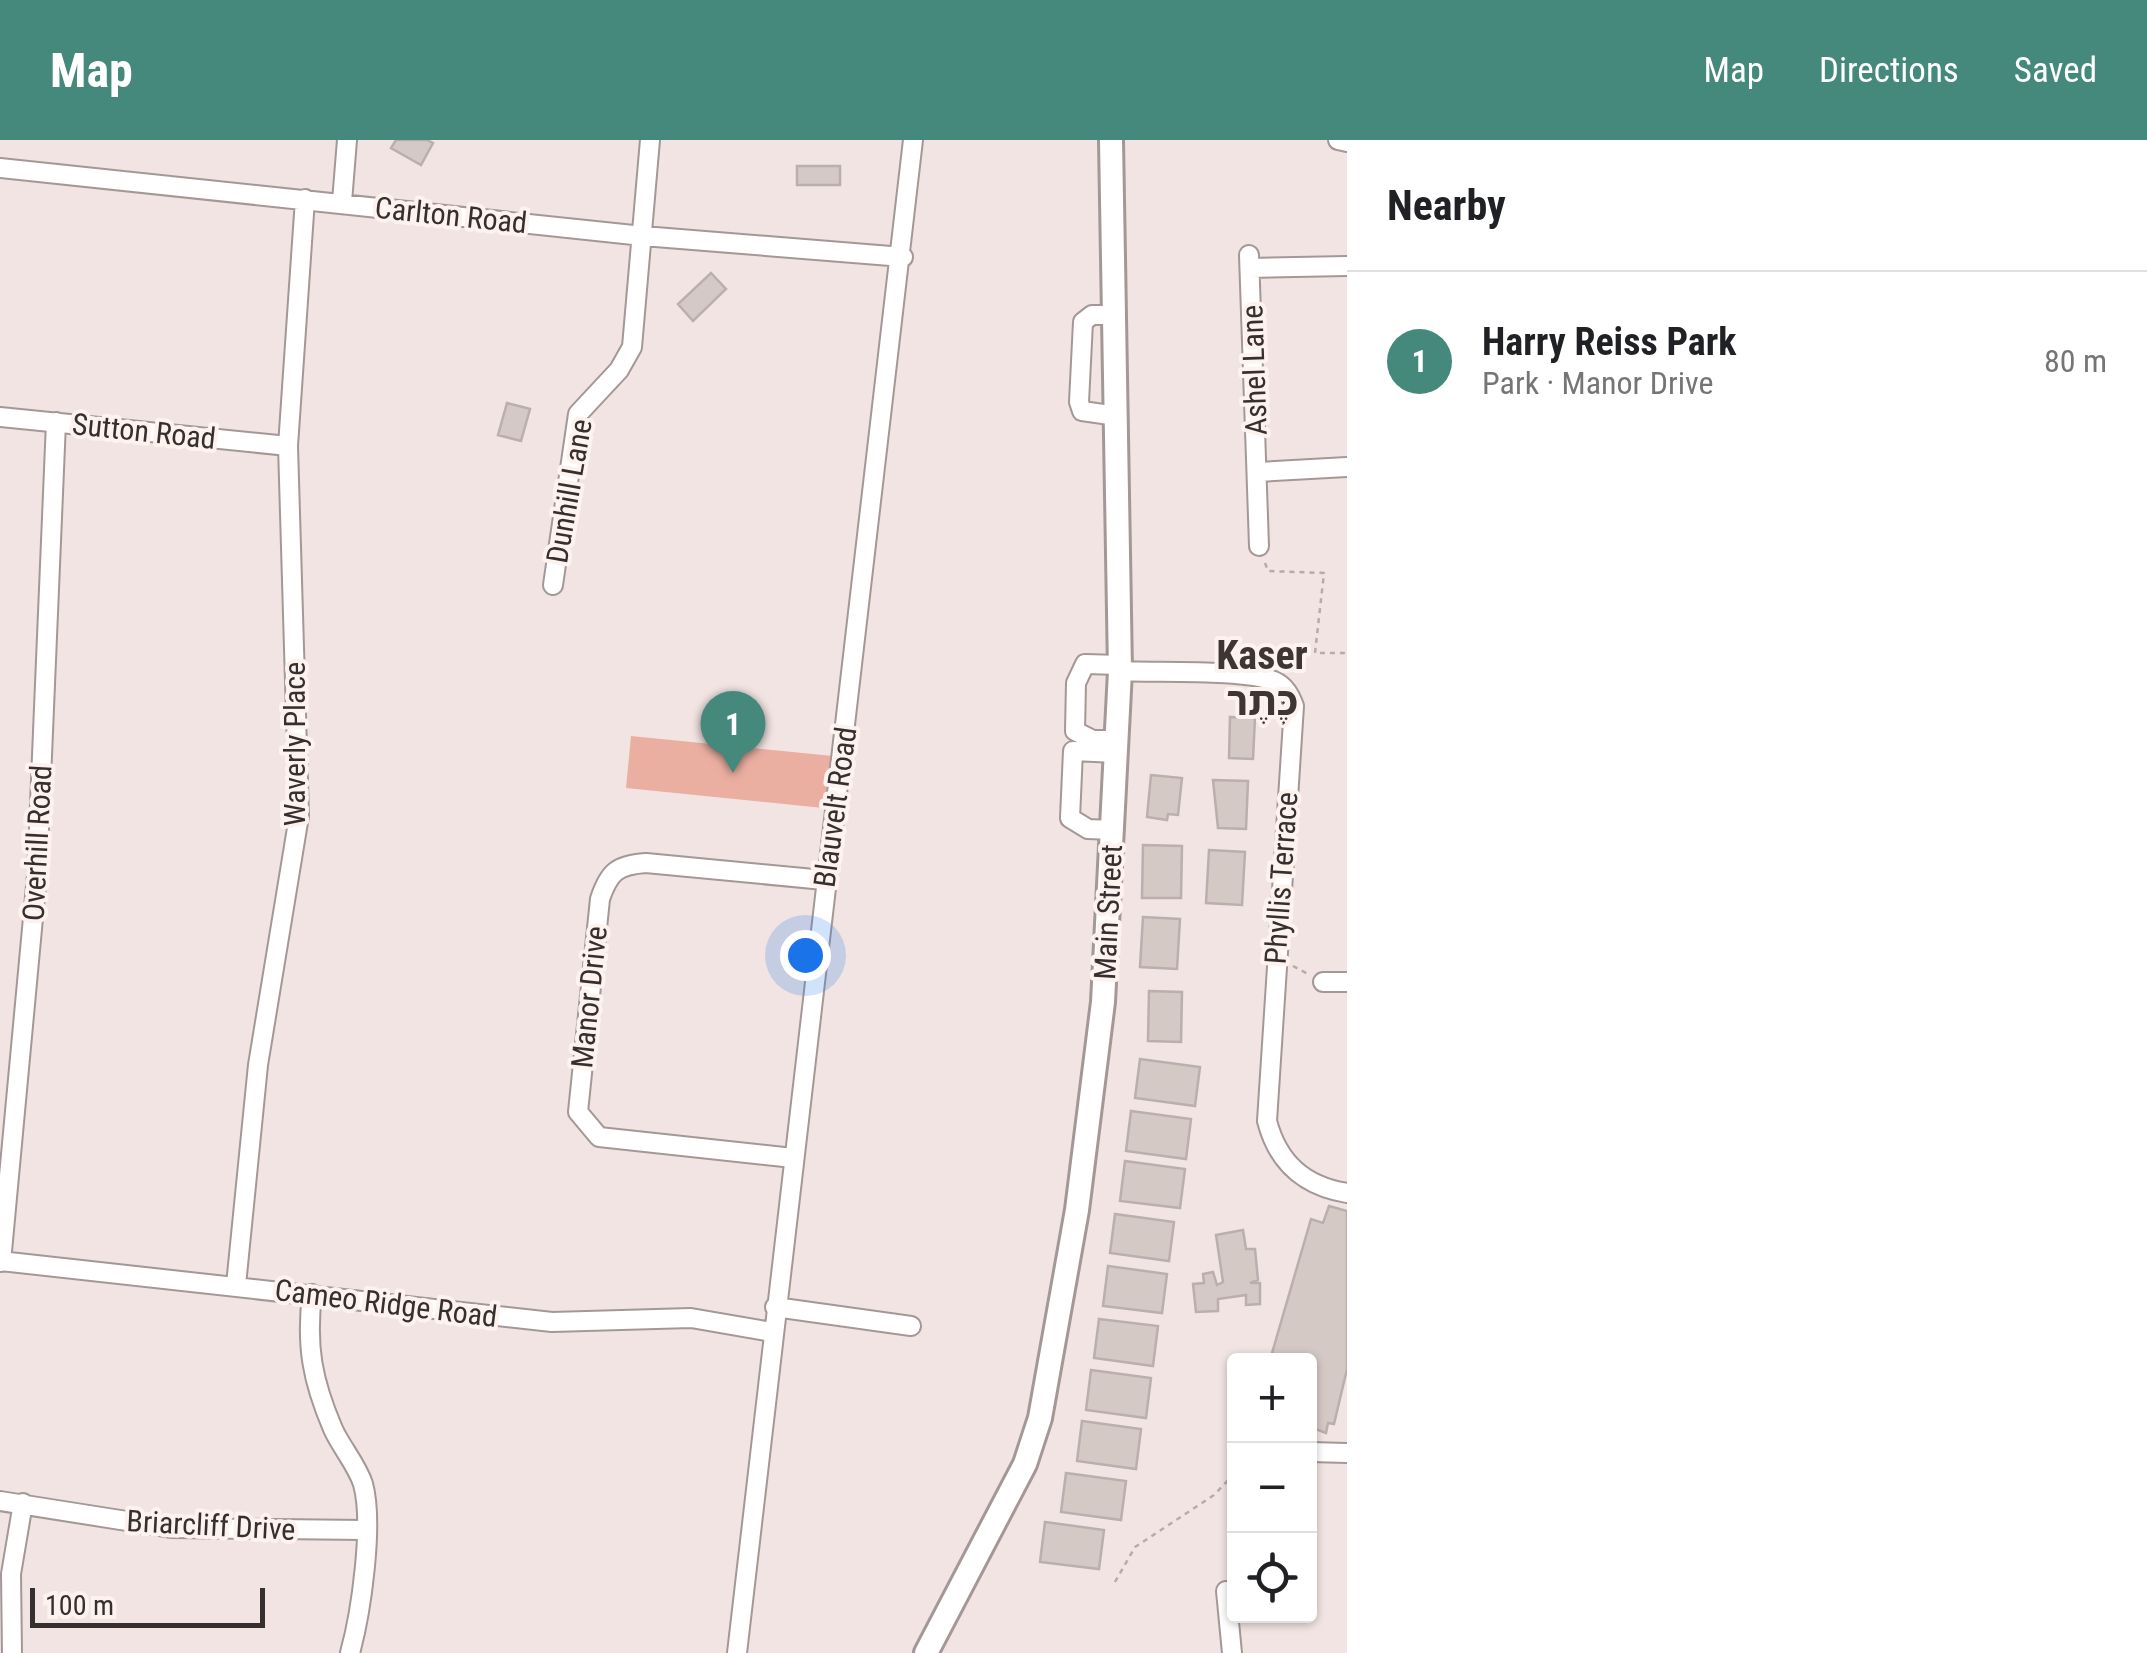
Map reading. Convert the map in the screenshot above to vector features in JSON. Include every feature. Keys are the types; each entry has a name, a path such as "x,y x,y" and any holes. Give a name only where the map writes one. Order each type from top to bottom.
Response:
{"main road":[{"name":"Main Street","path":"926,1653 1025,1464 1040,1418 1094,1086 1120,668 1111,140"}],"street":[{"path":"342,202 347,140"},
{"name":"Dunhill Lane","path":"553,585 578,414 619,370 632,347 650,140"},
{"name":"Blauvelt Road","path":"737,1653 824,880 903,257 913,140"},
{"path":"1338,140 1347,142"},
{"name":"Carlton Road","path":"0,168 643,236 903,257"},
{"name":"Waverly Place","path":"236,1286 258,1066 299,816 288,446 305,200"},
{"name":"Ashel Lane","path":"1259,546 1250,262 1347,266"},
{"path":"1115,315 1092,315 1082,322 1080,402 1082,411 1094,416 1117,416"},
{"name":"Sutton Road","path":"0,417 288,446"},
{"name":"Overhill Road","path":"1,1262 37,875 56,422"},
{"name":"Ashel Lane","path":"1258,472 1347,467"},
{"path":"1116,747 1075,730 1076,683 1085,664 1120,668"},
{"name":"Phyllis Terrace","path":"1120,668 1262,678 1284,688 1294,706 1267,1092 1273,1144 1301,1177 1347,1193"},
{"path":"1112,830 1088,829 1070,818 1070,788 1073,751 1116,747"},
{"name":"Manor Drive","path":"793,1158 599,1137 578,1112 581,1057 600,899 608,875 624,865 646,863 824,880"},
{"path":"1323,982 1347,982"},
{"name":"Cameo Ridge Road","path":"1,1262 552,1322 691,1318 772,1332"},
{"path":"312,1294 307,1342 313,1372 334,1430 363,1484 365,1569 350,1653"},
{"path":"775,1307 911,1326"},
{"path":"1317,1452 1347,1453"},
{"name":"Briarcliff Drive","path":"0,1501 171,1528 365,1530"},
{"path":"12,1653 11,1574 23,1503"},
{"path":"1226,1591 1232,1653"}],"path":[{"path":"1259,546 1268,572 1324,573 1315,654 1347,653"},
{"path":"1275,956 1323,982"},
{"path":"1115,1582 1136,1548 1214,1495 1227,1481"}],"shaded area":[{"path":"631,736 843,757 833,809 626,788"}],"building":[{"path":"396,140 433,143 421,165 391,148"},
{"path":"797,166 840,166 840,185 797,185"},
{"path":"711,273 726,289 693,321 678,304"},
{"path":"507,403 530,409 521,441 498,435"},
{"path":"1230,717 1255,718 1253,759 1229,758"},
{"path":"1151,775 1182,778 1178,815 1168,814 1167,820 1147,817"},
{"path":"1213,780 1248,781 1246,829 1218,828"},
{"path":"1143,845 1182,846 1181,898 1142,898"},
{"path":"1209,850 1245,852 1242,905 1206,903"},
{"path":"1143,917 1180,919 1177,969 1140,967"},
{"path":"1149,991 1182,992 1181,1042 1148,1041"},
{"path":"1140,1059 1200,1067 1195,1106 1135,1098"},
{"path":"1131,1111 1191,1119 1186,1159 1126,1151"},
{"path":"1125,1161 1185,1169 1180,1208 1120,1201"},
{"path":"1329,1206 1347,1211 1347,1369 1334,1424 1328,1423 1326,1433 1317,1430 1317,1353 1272,1353 1311,1219 1323,1223"},
{"path":"1115,1214 1174,1222 1169,1261 1110,1253"},
{"path":"1243,1230 1246,1249 1255,1249 1258,1280 1250,1283 1260,1283 1260,1304 1246,1305 1246,1295 1218,1299 1218,1311 1196,1312 1193,1284 1204,1283 1203,1274 1213,1272 1217,1285 1223,1282 1216,1235"},
{"path":"1108,1266 1167,1274 1162,1313 1103,1306"},
{"path":"1099,1319 1158,1326 1153,1366 1094,1358"},
{"path":"1091,1370 1151,1378 1146,1418 1086,1410"},
{"path":"1082,1421 1141,1429 1136,1469 1077,1461"},
{"path":"1066,1473 1126,1481 1121,1520 1061,1512"},
{"path":"1045,1522 1104,1530 1099,1569 1040,1562"}],"place":[{"name":"Harry Reiss Park","path":"733,773"}],"district":[{"name":"Kaser כֶּתֶר","path":"1262,678"}]}
